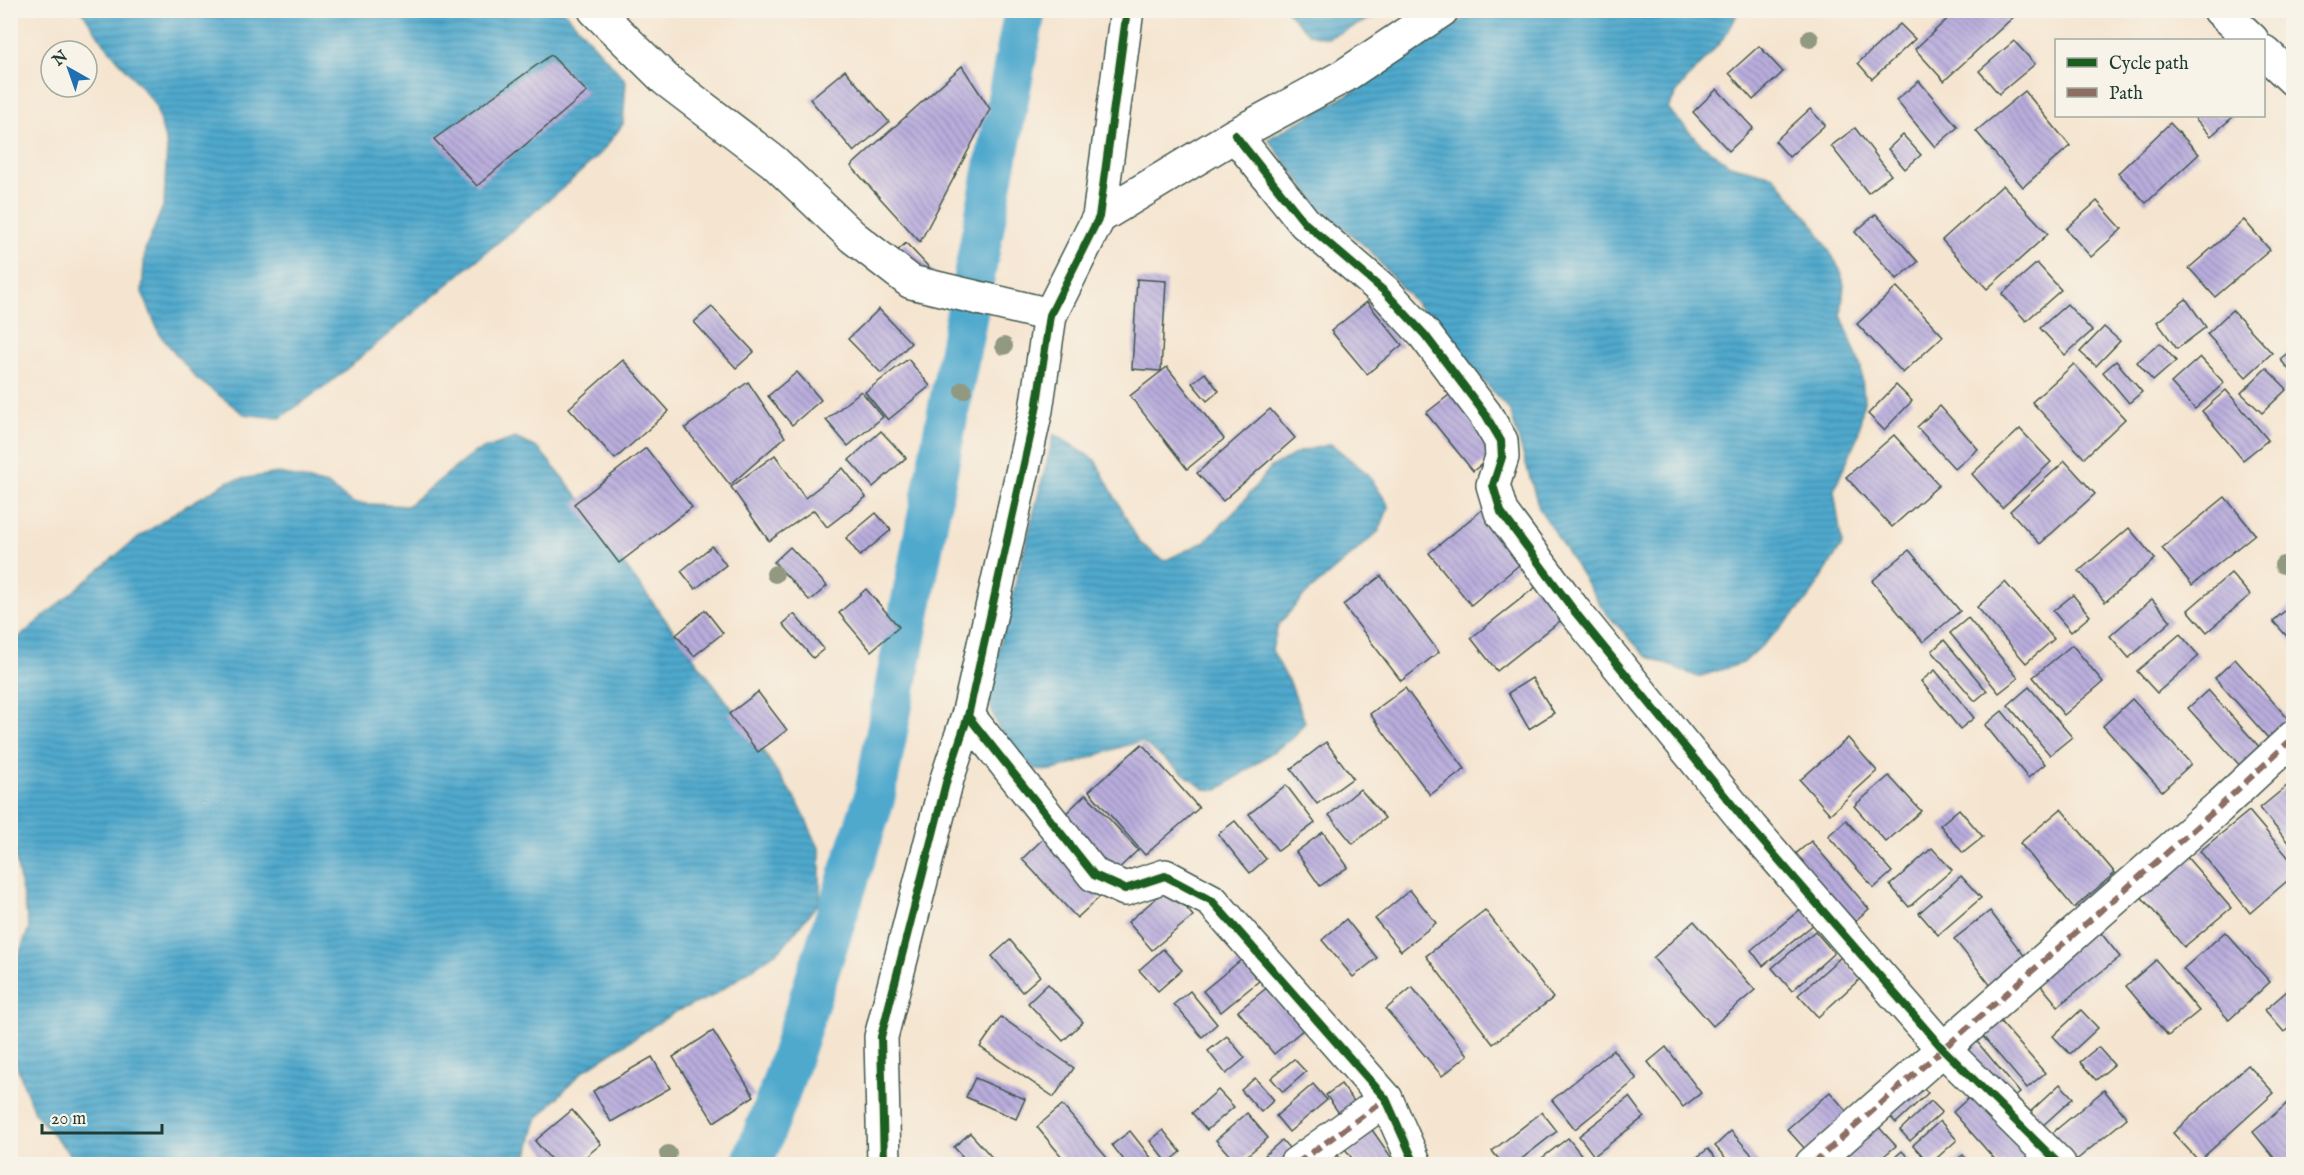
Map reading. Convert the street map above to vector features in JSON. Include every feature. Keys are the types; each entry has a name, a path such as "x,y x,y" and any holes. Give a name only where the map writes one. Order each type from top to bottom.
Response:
{"street":[{"path":"595,10 664,79 774,162 853,237 911,282 1036,311"},
{"path":"1099,217 1127,10"},
{"path":"884,1164 881,1037 947,779 968,716 1036,410 1036,311 1099,217 1235,135 1344,76 1442,10"},
{"path":"2220,10 2251,39"},
{"path":"2265,52 2294,80"},
{"path":"1235,135 1305,223 1384,291 1432,344 1485,414 1501,441 1502,457 1493,485 1501,512 1575,612 1751,828 1943,1049 2059,1164"},
{"path":"968,716 1094,875 1125,889 1165,876 1212,901 1386,1099 1415,1164"},
{"path":"1812,1164 2218,807 2294,737"},
{"path":"1296,1164 1386,1099"}],"water":[{"path":"82,11 564,11 626,81 623,124 601,153 564,187 331,382 280,418 244,414 196,378 160,335 142,292 145,250 164,204 167,146 155,104 100,38"},
{"path":"1287,11 1388,11 1328,38 1309,34"},
{"path":"1476,11 1738,11 1724,37 1684,83 1668,109 1700,143 1730,165 1774,176 1815,227 1840,269 1844,285 1841,315 1861,367 1864,400 1858,436 1834,490 1842,545 1809,598 1743,663 1698,677 1646,656 1605,612 1539,508 1510,411 1367,248 1320,208 1268,139 1358,89"},
{"path":"1054,434 1095,460 1139,542 1164,561 1204,542 1238,508 1271,467 1299,452 1331,444 1368,474 1389,506 1379,531 1304,596 1278,625 1272,650 1292,688 1305,722 1293,738 1218,790 1204,789 1142,742 1117,748 1061,768 1040,770 1029,765 1017,754 997,725 987,694"},
{"path":"515,438 539,449 581,500 614,551 757,742 798,803 820,850 820,901 781,949 711,997 675,1012 583,1071 536,1120 526,1164 78,1164 34,1112 13,1056 11,975 29,928 14,850 11,847 11,644 132,542 176,512 229,481 278,473 327,485 353,503 407,506 475,452"}],"building":[{"path":"1957,10 2021,10 1944,81 1915,49"},
{"path":"1900,24 1915,39 1872,79 1858,63"},
{"path":"2014,41 2035,64 1999,94 1979,71"},
{"path":"1759,46 1783,72 1753,100 1729,73"},
{"path":"551,55 587,92 477,186 434,139"},
{"path":"962,66 990,109 920,242 851,166"},
{"path":"845,70 889,122 854,152 810,99"},
{"path":"1919,81 1958,127 1935,147 1896,100"},
{"path":"1717,89 1753,128 1729,151 1693,112"},
{"path":"2025,91 2070,146 2023,187 1976,131"},
{"path":"1810,109 1825,125 1789,157 1775,141"},
{"path":"2194,117 2233,117 2211,136"},
{"path":"2170,123 2199,154 2146,203 2118,173"},
{"path":"1855,128 1891,175 1868,193 1831,146"},
{"path":"1903,135 1921,155 1905,169 1888,149"},
{"path":"2003,185 2048,234 1987,289 1942,240"},
{"path":"2097,201 2122,229 2091,257 2066,229"},
{"path":"1876,214 1918,262 1897,279 1855,232"},
{"path":"2244,220 2270,250 2215,297 2189,268"},
{"path":"906,243 940,279 927,289 895,253"},
{"path":"2037,263 2061,290 2026,321 2002,294"},
{"path":"1137,279 1166,281 1161,371 1132,369"},
{"path":"1897,287 1943,336 1903,373 1857,324"},
{"path":"2186,299 2206,327 2177,349 2157,322"},
{"path":"1367,302 1402,345 1367,374 1331,331"},
{"path":"2067,304 2092,331 2065,355 2040,328"},
{"path":"712,307 754,352 736,368 694,322"},
{"path":"879,309 911,343 881,373 848,339"},
{"path":"2232,310 2272,353 2246,377 2207,334"},
{"path":"2104,327 2120,341 2096,366 2080,352"},
{"path":"2160,343 2176,361 2153,381 2137,362"},
{"path":"2294,348 2294,376 2280,359"},
{"path":"2200,357 2224,383 2195,409 2171,383"},
{"path":"908,359 930,386 888,420 865,392"},
{"path":"623,360 669,411 615,459 569,408"},
{"path":"2116,361 2142,392 2129,403 2103,372"},
{"path":"2074,364 2125,419 2084,458 2032,402"},
{"path":"1167,367 1224,439 1187,469 1130,396"},
{"path":"2266,368 2287,389 2262,413 2241,393"},
{"path":"797,372 821,400 792,425 768,396"},
{"path":"1205,373 1219,391 1207,401 1192,383"},
{"path":"748,382 785,437 730,485 685,428"},
{"path":"1896,385 1912,401 1884,430 1868,414"},
{"path":"2226,390 2268,440 2243,460 2202,411"},
{"path":"861,391 883,417 848,446 826,420"},
{"path":"1453,392 1500,450 1473,471 1426,413"},
{"path":"1940,406 1978,449 1955,469 1917,427"},
{"path":"1270,409 1295,438 1223,501 1197,473"},
{"path":"2020,429 2051,462 2002,508 1972,474"},
{"path":"881,431 906,458 873,487 849,460"},
{"path":"1894,435 1939,485 1892,527 1846,477"},
{"path":"646,448 692,507 619,563 574,504"},
{"path":"775,455 805,498 843,468 866,497 827,527 814,510 769,541 731,487"},
{"path":"2065,461 2095,494 2040,544 2010,511"},
{"path":"2225,497 2255,534 2192,585 2162,548"},
{"path":"1483,509 1525,560 1471,605 1429,553"},
{"path":"876,513 891,530 860,556 846,538"},
{"path":"2129,528 2155,559 2105,602 2079,571"},
{"path":"712,546 726,565 695,589 681,571"},
{"path":"790,547 827,586 810,601 774,562"},
{"path":"1909,550 1960,611 1923,642 1872,581"},
{"path":"2231,573 2250,595 2207,632 2188,610"},
{"path":"1381,576 1439,652 1401,681 1343,605"},
{"path":"2005,582 2054,639 2026,663 1977,607"},
{"path":"1538,585 1564,618 1497,671 1471,638"},
{"path":"866,589 899,627 871,651 839,613"},
{"path":"2073,595 2090,616 2071,632 2053,611"},
{"path":"2152,599 2171,621 2129,658 2110,636"},
{"path":"2294,603 2294,644 2273,621"},
{"path":"705,610 723,633 694,656 676,635"},
{"path":"794,614 824,649 813,658 783,624"},
{"path":"1968,618 2018,678 1999,693 1950,633"},
{"path":"2180,634 2199,656 2157,693 2137,671"},
{"path":"1944,640 1987,691 1975,701 1932,651"},
{"path":"2072,645 2103,682 2064,715 2033,677"},
{"path":"2235,659 2290,721 2269,739 2215,678"},
{"path":"1935,670 1974,718 1960,729 1921,681"},
{"path":"1532,678 1554,713 1529,729 1508,693"},
{"path":"2029,687 2072,737 2050,755 2008,705"},
{"path":"1405,688 1465,769 1430,795 1370,714"},
{"path":"2208,690 2263,751 2243,769 2188,708"},
{"path":"758,692 787,730 758,752 729,714"},
{"path":"2132,699 2191,764 2162,791 2103,726"},
{"path":"2002,711 2045,764 2028,778 1985,725"},
{"path":"1848,738 1877,771 1830,814 1800,780"},
{"path":"1326,742 1353,778 1317,804 1291,769"},
{"path":"1142,744 1199,808 1145,855 1089,791"},
{"path":"1889,776 1921,811 1886,842 1854,806"},
{"path":"2294,780 2294,850 2260,808"},
{"path":"1286,785 1315,823 1278,851 1249,814"},
{"path":"1360,789 1385,818 1353,844 1329,815"},
{"path":"1086,794 1138,850 1109,878 1057,822"},
{"path":"1959,809 1983,837 1963,853 1940,825"},
{"path":"2061,809 2115,873 2074,908 2020,843"},
{"path":"2249,811 2294,864 2294,875 2250,913 2200,851"},
{"path":"1846,820 1892,872 1874,888 1828,836"},
{"path":"1235,821 1266,859 1250,873 1218,834"},
{"path":"1323,832 1348,867 1320,886 1296,852"},
{"path":"1048,834 1103,894 1077,918 1022,859"},
{"path":"1811,841 1869,909 1849,926 1792,857"},
{"path":"1932,848 1952,870 1909,907 1890,885"},
{"path":"2185,855 2231,908 2184,947 2139,894"},
{"path":"1961,876 1981,898 1938,935 1919,913"},
{"path":"1169,887 1193,916 1152,950 1128,922"},
{"path":"1410,890 1436,923 1401,951 1375,919"},
{"path":"1802,908 1814,924 1763,966 1751,950"},
{"path":"1485,910 1553,998 1493,1044 1426,956"},
{"path":"1990,911 2026,958 1991,986 1954,939"},
{"path":"1346,919 1377,958 1353,977 1322,940"},
{"path":"1694,921 1755,990 1713,1026 1653,958"},
{"path":"2097,928 2120,957 2058,1006 2035,978"},
{"path":"1815,931 1834,953 1792,991 1772,968"},
{"path":"2225,932 2270,982 2229,1020 2183,969"},
{"path":"1010,940 1040,976 1022,992 992,956"},
{"path":"1163,949 1182,970 1158,991 1139,970"},
{"path":"1841,957 1860,979 1818,1017 1798,995"},
{"path":"1241,960 1259,981 1221,1012 1203,991"},
{"path":"2156,960 2199,1011 2168,1036 2126,986"},
{"path":"1274,982 1310,1024 1274,1054 1238,1011"},
{"path":"1048,984 1083,1022 1063,1041 1028,1003"},
{"path":"2294,985 2294,1024 2284,1032 2265,1010"},
{"path":"1412,987 1468,1055 1442,1076 1386,1009"},
{"path":"1190,991 1217,1024 1202,1037 1174,1004"},
{"path":"2081,1010 2098,1028 2070,1054 2053,1036"},
{"path":"1001,1017 1074,1068 1054,1097 980,1047"},
{"path":"1997,1018 2045,1073 2027,1088 1980,1033"},
{"path":"713,1031 754,1096 714,1122 673,1057"},
{"path":"1227,1036 1245,1058 1226,1074 1208,1051"},
{"path":"1973,1037 2020,1093 2007,1103 1960,1047"},
{"path":"1666,1047 1701,1093 1683,1107 1648,1062"},
{"path":"2098,1047 2114,1065 2096,1080 2080,1062"},
{"path":"1613,1050 1637,1079 1575,1129 1552,1100"},
{"path":"652,1057 670,1088 611,1122 593,1091"},
{"path":"1294,1059 1306,1072 1283,1092 1271,1078"},
{"path":"2248,1065 2274,1093 2199,1161 2173,1133"},
{"path":"975,1078 1025,1099 1016,1119 966,1097"},
{"path":"1255,1078 1274,1100 1261,1112 1241,1090"},
{"path":"1918,1082 1928,1093 1896,1123 1886,1112"},
{"path":"1313,1084 1327,1100 1289,1132 1276,1116"},
{"path":"1341,1084 1359,1108 1344,1120 1326,1095"},
{"path":"2060,1084 2073,1098 2039,1129 2027,1115"},
{"path":"1218,1090 1234,1107 1207,1130 1192,1113"},
{"path":"2104,1090 2127,1118 2074,1162 2051,1134"},
{"path":"1830,1092 1849,1114 1807,1151 1787,1129"},
{"path":"1973,1094 2030,1158 2022,1164 1999,1164 1953,1112"},
{"path":"1629,1097 1644,1117 1594,1156 1579,1136"},
{"path":"2294,1098 2294,1164 2279,1164 2253,1132"},
{"path":"1931,1101 1942,1112 1910,1141 1900,1130"},
{"path":"1062,1105 1108,1159 1101,1164 1068,1164 1037,1127"},
{"path":"572,1110 601,1144 577,1164 555,1164 535,1141"},
{"path":"1542,1112 1557,1131 1515,1164 1503,1164 1492,1151"},
{"path":"1247,1113 1268,1138 1237,1164 1216,1140"},
{"path":"1940,1121 1957,1140 1930,1164 1913,1145"},
{"path":"1876,1124 1896,1146 1874,1164 1837,1164 1834,1161"},
{"path":"1370,1127 1396,1164 1356,1164 1343,1146"},
{"path":"1163,1130 1181,1152 1168,1163 1150,1141"},
{"path":"1130,1131 1156,1164 1127,1164 1112,1145"},
{"path":"1731,1131 1760,1164 1731,1164 1715,1146"},
{"path":"970,1133 998,1164 969,1164 954,1147"},
{"path":"1568,1138 1583,1157 1574,1164 1534,1164"},
{"path":"1282,1140 1295,1155 1285,1164 1273,1164 1265,1155"},
{"path":"1708,1149 1721,1164 1688,1164"},
{"path":"1335,1151 1343,1164 1315,1164"},
{"path":"1902,1151 1914,1164 1887,1164"},
{"path":"1963,1155 1971,1164 1952,1164"}],"waterway":[{"path":"752,1164 779,1094 874,799 1025,10"}],"marked path":[{"path":"1812,1164 2219,807 2294,737"},
{"path":"1296,1164 1386,1099"}],"cycle path":[{"path":"884,1164 881,1037 947,779 968,716 1036,410 1050,315 1099,217 1127,10"},
{"path":"1235,135 1305,223 1384,291 1425,335 1485,414 1501,441 1502,457 1493,485 1501,512 1575,612 1751,828 1943,1049 2059,1164"},
{"path":"968,716 1094,875 1125,889 1165,876 1212,901 1386,1099 1415,1164"}]}
